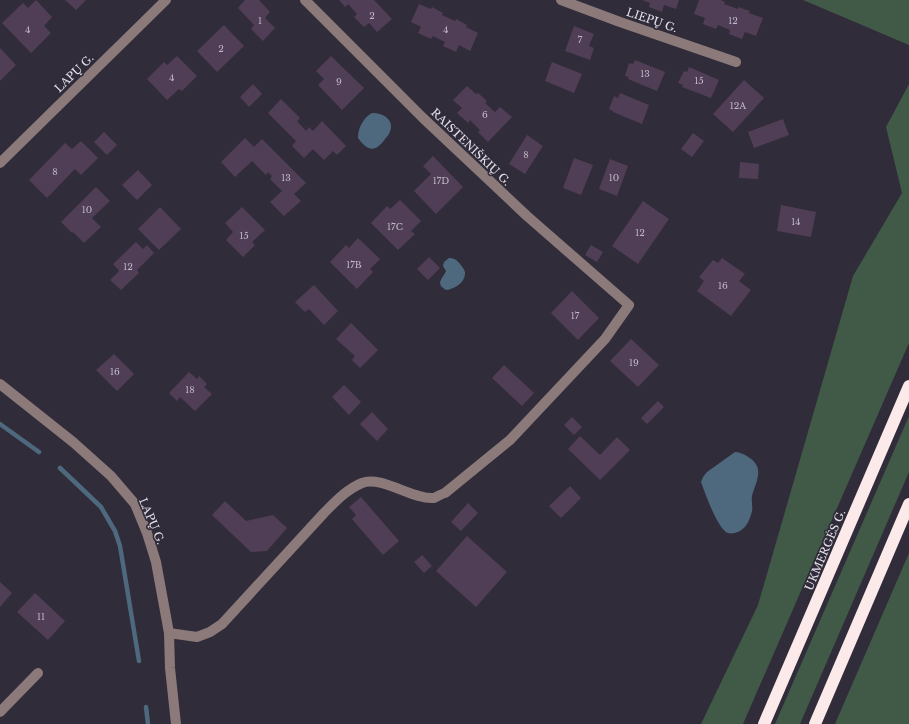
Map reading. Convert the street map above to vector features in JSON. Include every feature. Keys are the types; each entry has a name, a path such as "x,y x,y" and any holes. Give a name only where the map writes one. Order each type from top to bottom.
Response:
{"highway":[{"name":"UKMERGĖS G.","path":"764,724 909,386"},
{"path":"815,724 909,504"}],"street":[{"name":"LAPŲ G.","path":"0,163 166,0"},
{"name":"RAISTENIŠKIŲ G.","path":"169,633 197,637 210,632 222,624 337,499 354,487 364,482 375,481 423,497 435,498 445,493 510,440 605,339 629,304 521,211 423,118 304,0"},
{"name":"LIEPŲ G.","path":"561,0 736,62"},
{"name":"LAPŲ G.","path":"0,384 73,442 111,476 135,504 156,562 169,633 170,668 176,724"},
{"path":"0,712 38,673"}],"green space":[{"path":"803,0 909,0 909,45"},
{"path":"909,84 909,343 743,724 701,724 758,605 853,276 902,193 886,127"},
{"path":"909,416 909,472 800,724 775,724"},
{"path":"909,553 909,724 835,724"}],"water":[{"path":"372,113 388,118 391,127 382,143 372,149 365,146 358,138 362,124"},
{"path":"449,258 457,260 465,272 465,276 462,282 453,288 446,290 441,285 440,281 446,271 443,266 444,262"},
{"path":"735,452 751,458 757,466 758,473 752,496 752,509 749,520 740,531 728,533 720,525 716,518 701,482 707,472"}],"building":[{"path":"36,0 52,17 44,26 51,33 31,53 2,23 23,3 28,8"},
{"path":"65,0 86,0 76,10"},
{"path":"245,0 259,0 270,12 265,18 275,28 263,41 251,29 254,25 238,8"},
{"path":"339,0 374,0 392,19 377,32 369,23 364,27 354,17 357,14 348,4 345,7"},
{"path":"642,0 679,0 676,9 664,5 662,12 649,7 650,3"},
{"path":"699,0 721,0 725,2 724,4 750,11 749,13 763,18 756,36 745,32 742,39 729,34 730,30 718,25 716,29 703,24 705,18 694,14"},
{"path":"419,4 431,9 432,7 443,13 442,15 455,21 456,19 467,25 466,27 478,33 470,51 459,45 456,52 443,46 445,42 433,36 431,39 418,33 421,27 411,22"},
{"path":"224,25 244,46 217,72 197,51"},
{"path":"574,26 594,34 589,46 594,48 590,60 565,51"},
{"path":"0,48 16,65 0,81"},
{"path":"177,56 197,76 182,91 179,89 167,100 147,79 164,62 167,65"},
{"path":"331,56 364,88 342,110 318,85 324,79 316,71"},
{"path":"635,60 665,72 657,91 628,79 629,77 625,76 629,63 633,64"},
{"path":"552,62 582,74 574,93 545,81"},
{"path":"689,67 719,80 711,98 682,87 683,85 678,83 684,71 687,72"},
{"path":"744,80 764,98 733,132 713,114"},
{"path":"253,84 262,94 249,107 240,97"},
{"path":"467,86 487,101 485,103 495,112 500,107 512,117 488,142 478,132 480,130 470,120 468,123 457,113 462,108 453,100"},
{"path":"620,93 649,105 642,124 609,109 614,96 618,98"},
{"path":"281,99 300,118 297,121 306,131 309,127 313,131 322,121 346,146 337,155 333,151 324,160 313,149 304,158 292,146 296,141 268,113"},
{"path":"783,119 789,135 754,148 748,132"},
{"path":"104,132 117,145 107,155 94,142"},
{"path":"693,133 704,141 692,157 681,149"},
{"path":"527,135 543,146 525,174 509,164"},
{"path":"245,138 254,147 262,139 306,183 294,194 301,201 284,216 270,202 282,191 270,179 272,176 268,172 266,175 252,161 235,177 221,162"},
{"path":"81,141 98,158 81,175 75,169 47,198 29,180 65,143 72,149"},
{"path":"433,156 463,187 436,214 414,191 431,174 423,166"},
{"path":"574,158 593,165 581,195 563,188"},
{"path":"610,159 628,166 617,196 599,189"},
{"path":"740,162 759,164 758,179 739,178"},
{"path":"138,170 152,185 137,200 122,185"},
{"path":"96,187 110,201 92,218 101,227 84,243 61,222"},
{"path":"400,200 421,221 411,231 415,234 398,250 371,223 387,206 390,209"},
{"path":"643,201 669,219 638,264 612,246"},
{"path":"781,205 816,212 811,237 777,231"},
{"path":"160,207 181,229 159,250 138,229"},
{"path":"242,207 265,230 252,242 255,245 243,257 226,240 233,232 225,223"},
{"path":"358,238 380,259 370,269 373,272 357,289 330,262 346,245 349,248"},
{"path":"136,242 143,249 147,245 154,253 137,270 139,273 121,290 110,280 119,271 113,264"},
{"path":"591,245 603,252 597,262 585,255"},
{"path":"429,257 440,268 428,280 417,269"},
{"path":"722,258 745,274 739,281 751,290 731,316 697,291 704,281 699,277 713,260 718,263"},
{"path":"314,285 338,311 324,325 309,309 305,312 295,302"},
{"path":"572,291 599,318 578,340 551,313"},
{"path":"351,323 378,350 360,368 352,360 355,356 336,339"},
{"path":"631,339 659,365 638,387 610,361"},
{"path":"114,354 134,374 117,391 96,370"},
{"path":"504,365 534,393 522,406 492,378"},
{"path":"189,372 197,379 199,376 207,384 204,387 212,394 195,411 180,397 177,401 169,393"},
{"path":"344,385 361,402 349,415 332,397"},
{"path":"658,401 664,407 647,424 641,418"},
{"path":"372,412 388,429 377,441 360,424"},
{"path":"572,417 582,427 574,435 564,425"},
{"path":"580,436 600,455 617,437 630,450 600,480 568,449"},
{"path":"570,486 581,498 561,518 549,506"},
{"path":"361,497 399,541 383,555 352,519 356,515 349,507"},
{"path":"225,501 246,521 273,515 287,528 267,551 251,552 212,515"},
{"path":"468,503 478,513 461,531 451,522"},
{"path":"467,536 507,572 476,607 436,571"},
{"path":"422,555 432,566 424,573 414,562"},
{"path":"0,582 12,593 0,607"},
{"path":"35,593 65,621 48,640 17,612"}],"waterway":[{"path":"0,424 39,452"},
{"path":"60,468 101,507 115,531 120,546 139,661"},
{"path":"146,707 148,724"}]}
